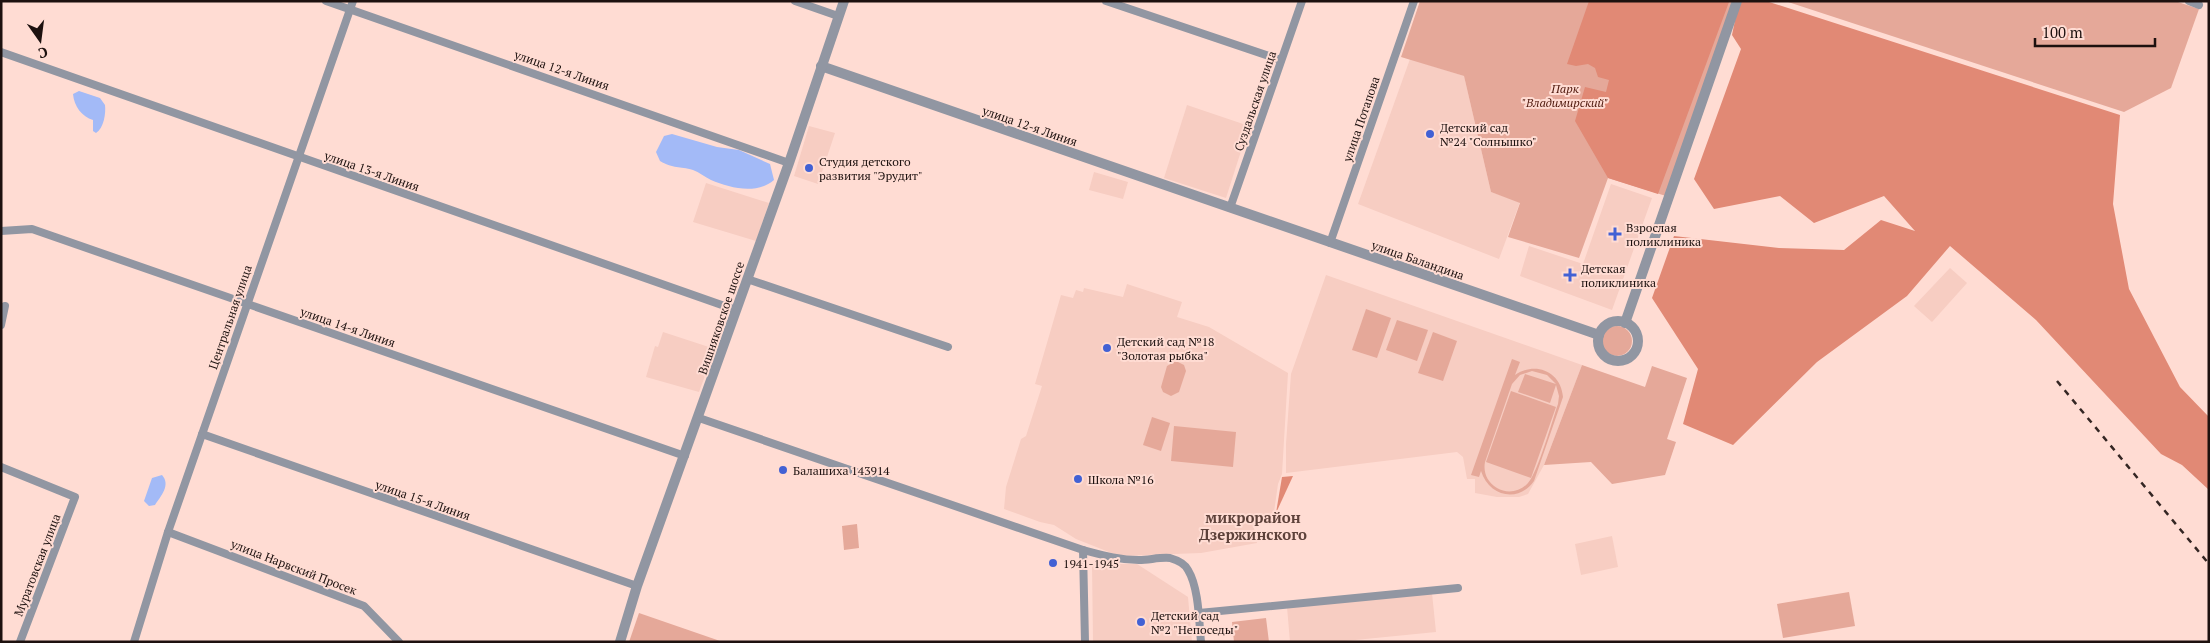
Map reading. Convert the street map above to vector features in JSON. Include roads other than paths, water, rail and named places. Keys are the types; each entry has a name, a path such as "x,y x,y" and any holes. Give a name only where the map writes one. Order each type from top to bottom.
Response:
{"street":[{"name":"улица 12-я Линия","path":"326,1 789,163"},
{"name":"Центральная улица","path":"134,642 168,532 353,1"},
{"path":"795,1 838,16"},
{"name":"Вишняковское шоссе","path":"620,642 637,586 699,418 844,1"},
{"path":"1106,1 1281,60"},
{"name":"Суздальская улица","path":"1230,208 1302,1"},
{"name":"улица Потапова","path":"1330,243 1414,1"},
{"path":"1625,323 1737,1"},
{"path":"2189,1 2199,5"},
{"name":"улица 13-я Линия","path":"1,52 736,310"},
{"name":"улица 12-я Линия","path":"821,66 1230,208"},
{"name":"улица Баландина","path":"1230,208 1599,335"},
{"name":"улица 14-я Линия","path":"1,231 32,229 685,456"},
{"path":"747,279 948,347"},
{"path":"1,325 5,306"},
{"path":"1612,322 1625,323 1631,326 1637,337 1635,350 1626,359 1613,360 1602,354 1598,342 1599,335 1602,329 1612,322"},
{"path":"699,418 1083,550 1114,558 1140,560 1169,558 1181,562 1188,570 1192,580 1199,613 1201,642"},
{"name":"улица 15-я Линия","path":"202,434 637,586"},
{"name":"Муратовская улица","path":"1,467 75,497 20,642"},
{"name":"улица Нарвский Просек","path":"168,532 364,606 399,642"},
{"path":"1083,550 1085,642"},
{"path":"1199,613 1458,588"}],"water":[{"path":"79,91 100,98 105,105 103,124 96,133 93,131 93,120 82,114 75,103 73,94"},
{"path":"672,134 717,147 739,150 770,164 774,180 767,185 743,189 711,180 693,170 665,164 660,161 656,152 664,136"},
{"path":"162,475 166,483 164,490 155,505 149,506 144,501 152,478"}],"railway":[{"path":"2057,381 2209,564"}],"place":[{"name":"Детский сад №24 \"Солнышко\"","path":"1430,134"},
{"name":"Студия детского развития \"Эрудит\"","path":"809,168"},
{"name":"Взрослая поликлиника","path":"1615,234"},
{"name":"Детская поликлиника","path":"1570,275"},
{"name":"Детский сад №18 \"Золотая рыбка\"","path":"1107,348"},
{"name":"Балашиха 143914","path":"783,470"},
{"name":"Школа №16","path":"1078,479"},
{"name":"1941-1945","path":"1053,563"},
{"name":"Детский сад №2 \"Непоседы\"","path":"1141,622"}],"district":[{"name":"микрорайон Дзержинского","path":"1253,526"}],"park label":[{"name":"Парк \"Владимирский\"","path":"1565,95"}]}
